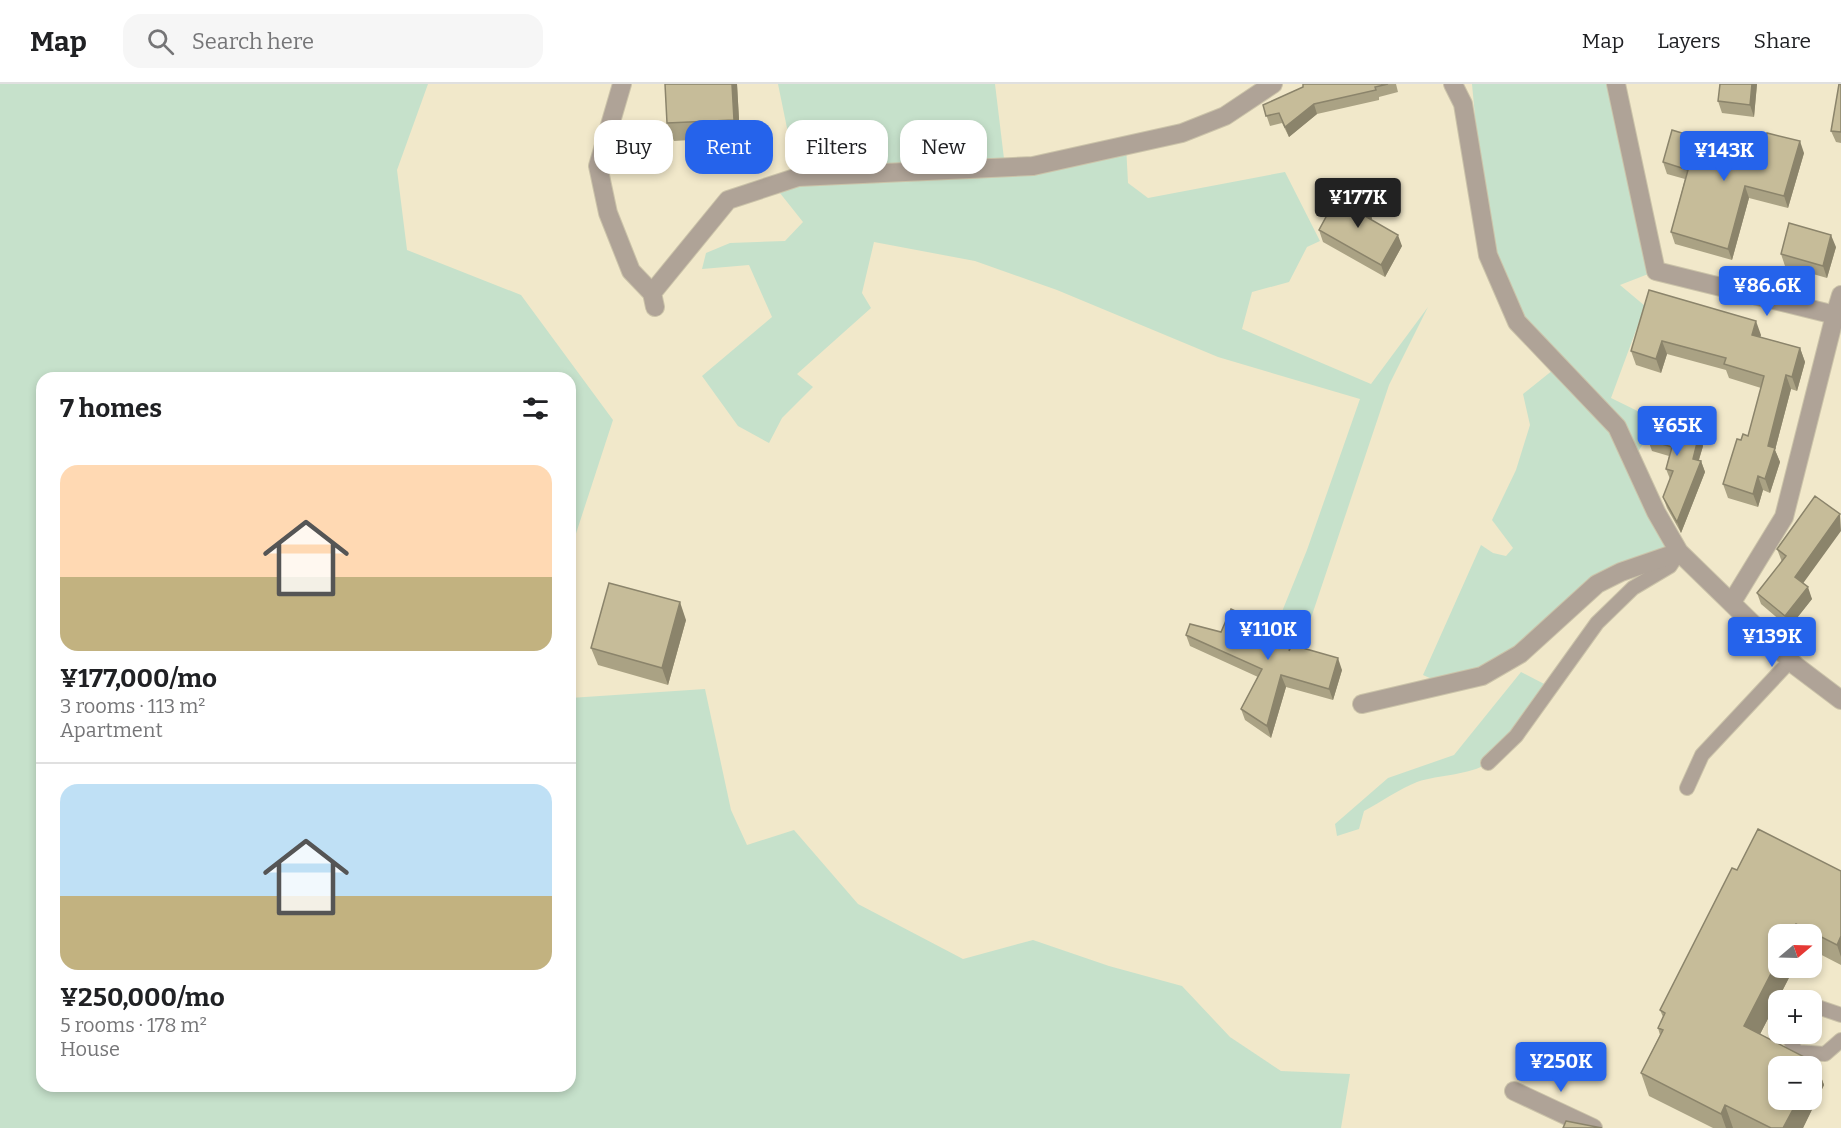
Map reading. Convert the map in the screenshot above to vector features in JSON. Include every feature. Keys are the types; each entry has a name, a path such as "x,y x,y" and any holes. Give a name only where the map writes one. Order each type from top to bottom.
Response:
{"street":[{"path":"622,84 598,166 608,213 631,271 653,300 728,200 772,183 798,177 1033,166 1182,133 1225,117 1273,84"},
{"path":"1453,84 1463,104 1488,255 1517,322 1617,427 1656,512 1679,552 1791,660 1841,700"},
{"path":"1616,84 1656,272 1838,317"},
{"path":"1732,602 1784,517 1838,317 1841,295"},
{"path":"1362,704 1482,676 1520,654 1597,585 1621,572 1679,552"},
{"path":"1514,1091 1593,1128"}],"lane":[{"path":"1488,763 1516,736 1598,623 1633,588 1670,566 1679,552"},
{"path":"1687,788 1702,755 1791,660"},
{"path":"1822,1008 1841,1015"},
{"path":"1792,1044 1796,1052 1825,1054 1841,1040"}],"green space":[{"path":"0,84 428,84 397,170 407,250 521,295 613,420 576,534 576,372 36,372 36,1092 576,1092 576,698 705,689 731,810 747,845 794,830 858,904 963,959 1033,940 1109,966 1182,986 1230,1037 1281,1071 1350,1074 1341,1128 0,1128"},
{"path":"778,84 995,84 1005,167 1126,145 1128,183 1148,198 1285,172 1320,241 1307,247 1289,282 1252,292 1242,329 1371,384 1428,307 1389,385 1307,630 1279,619 1307,550 1360,399 1218,357 1057,290 975,261 874,242 862,293 871,308 797,374 813,387 782,418 769,443 738,426 702,376 772,317 749,265 702,269 706,253 730,243 785,241 803,222 772,183 797,177 796,174 888,174 888,120 785,120"},
{"path":"1472,84 1616,84 1656,271 1620,285 1645,306 1611,398 1658,421 1632,461 1679,552 1621,572 1520,654 1445,685 1423,675 1481,545 1493,553 1506,556 1513,548 1492,520 1516,470 1530,425 1523,394 1558,366 1517,322 1488,255"},
{"path":"1521,672 1552,688 1488,763 1463,773 1426,779 1410,785 1364,811 1359,829 1337,836 1335,824 1388,778 1454,755"}],"building":[{"path":"665,84 732,84 734,120 685,120 685,122 673,123 673,120 667,120"},
{"path":"1303,84 1388,84 1375,87 1376,90 1314,104 1285,127 1279,113 1266,116 1263,105 1303,87"},
{"path":"1720,84 1752,84 1750,105 1718,101"},
{"path":"1839,84 1841,84 1841,132 1831,131"},
{"path":"1672,130 1761,157 1767,133 1800,141 1784,196 1745,186 1728,249 1671,232 1688,170 1663,162"},
{"path":"1340,191 1368,207 1363,215 1398,235 1381,265 1319,230"},
{"path":"1789,223 1831,235 1823,266 1781,254"},
{"path":"1649,290 1756,321 1752,335 1800,348 1792,377 1786,375 1768,446 1775,448 1765,479 1758,476 1753,494 1723,484 1737,439 1741,440 1743,434 1748,436 1764,376 1724,364 1726,358 1662,341 1656,359 1631,351"},
{"path":"1656,411 1694,422 1691,433 1699,435 1693,459 1701,461 1677,522 1663,497 1673,471 1666,469 1672,447 1648,440"},
{"path":"1815,496 1840,514 1795,577 1808,587 1785,616 1757,593 1786,556 1777,549"},
{"path":"609,583 680,602 662,668 591,648"},
{"path":"1231,609 1250,618 1241,638 1273,646 1287,619 1297,623 1289,651 1292,645 1338,658 1329,689 1281,675 1267,726 1241,709 1262,669 1186,635 1190,624 1221,632"},
{"path":"1758,829 1841,871 1841,936 1837,945 1822,937 1822,924 1768,924 1769,978 1744,1026 1768,1038 1768,1044 1779,1044 1802,1056 1768,1056 1768,1110 1793,1110 1783,1128 1771,1128 1725,1105 1721,1114 1641,1073 1663,1030 1658,1028 1665,1013 1660,1010 1732,868 1737,870"},
{"path":"1566,1121 1602,1128 1563,1128"}]}
